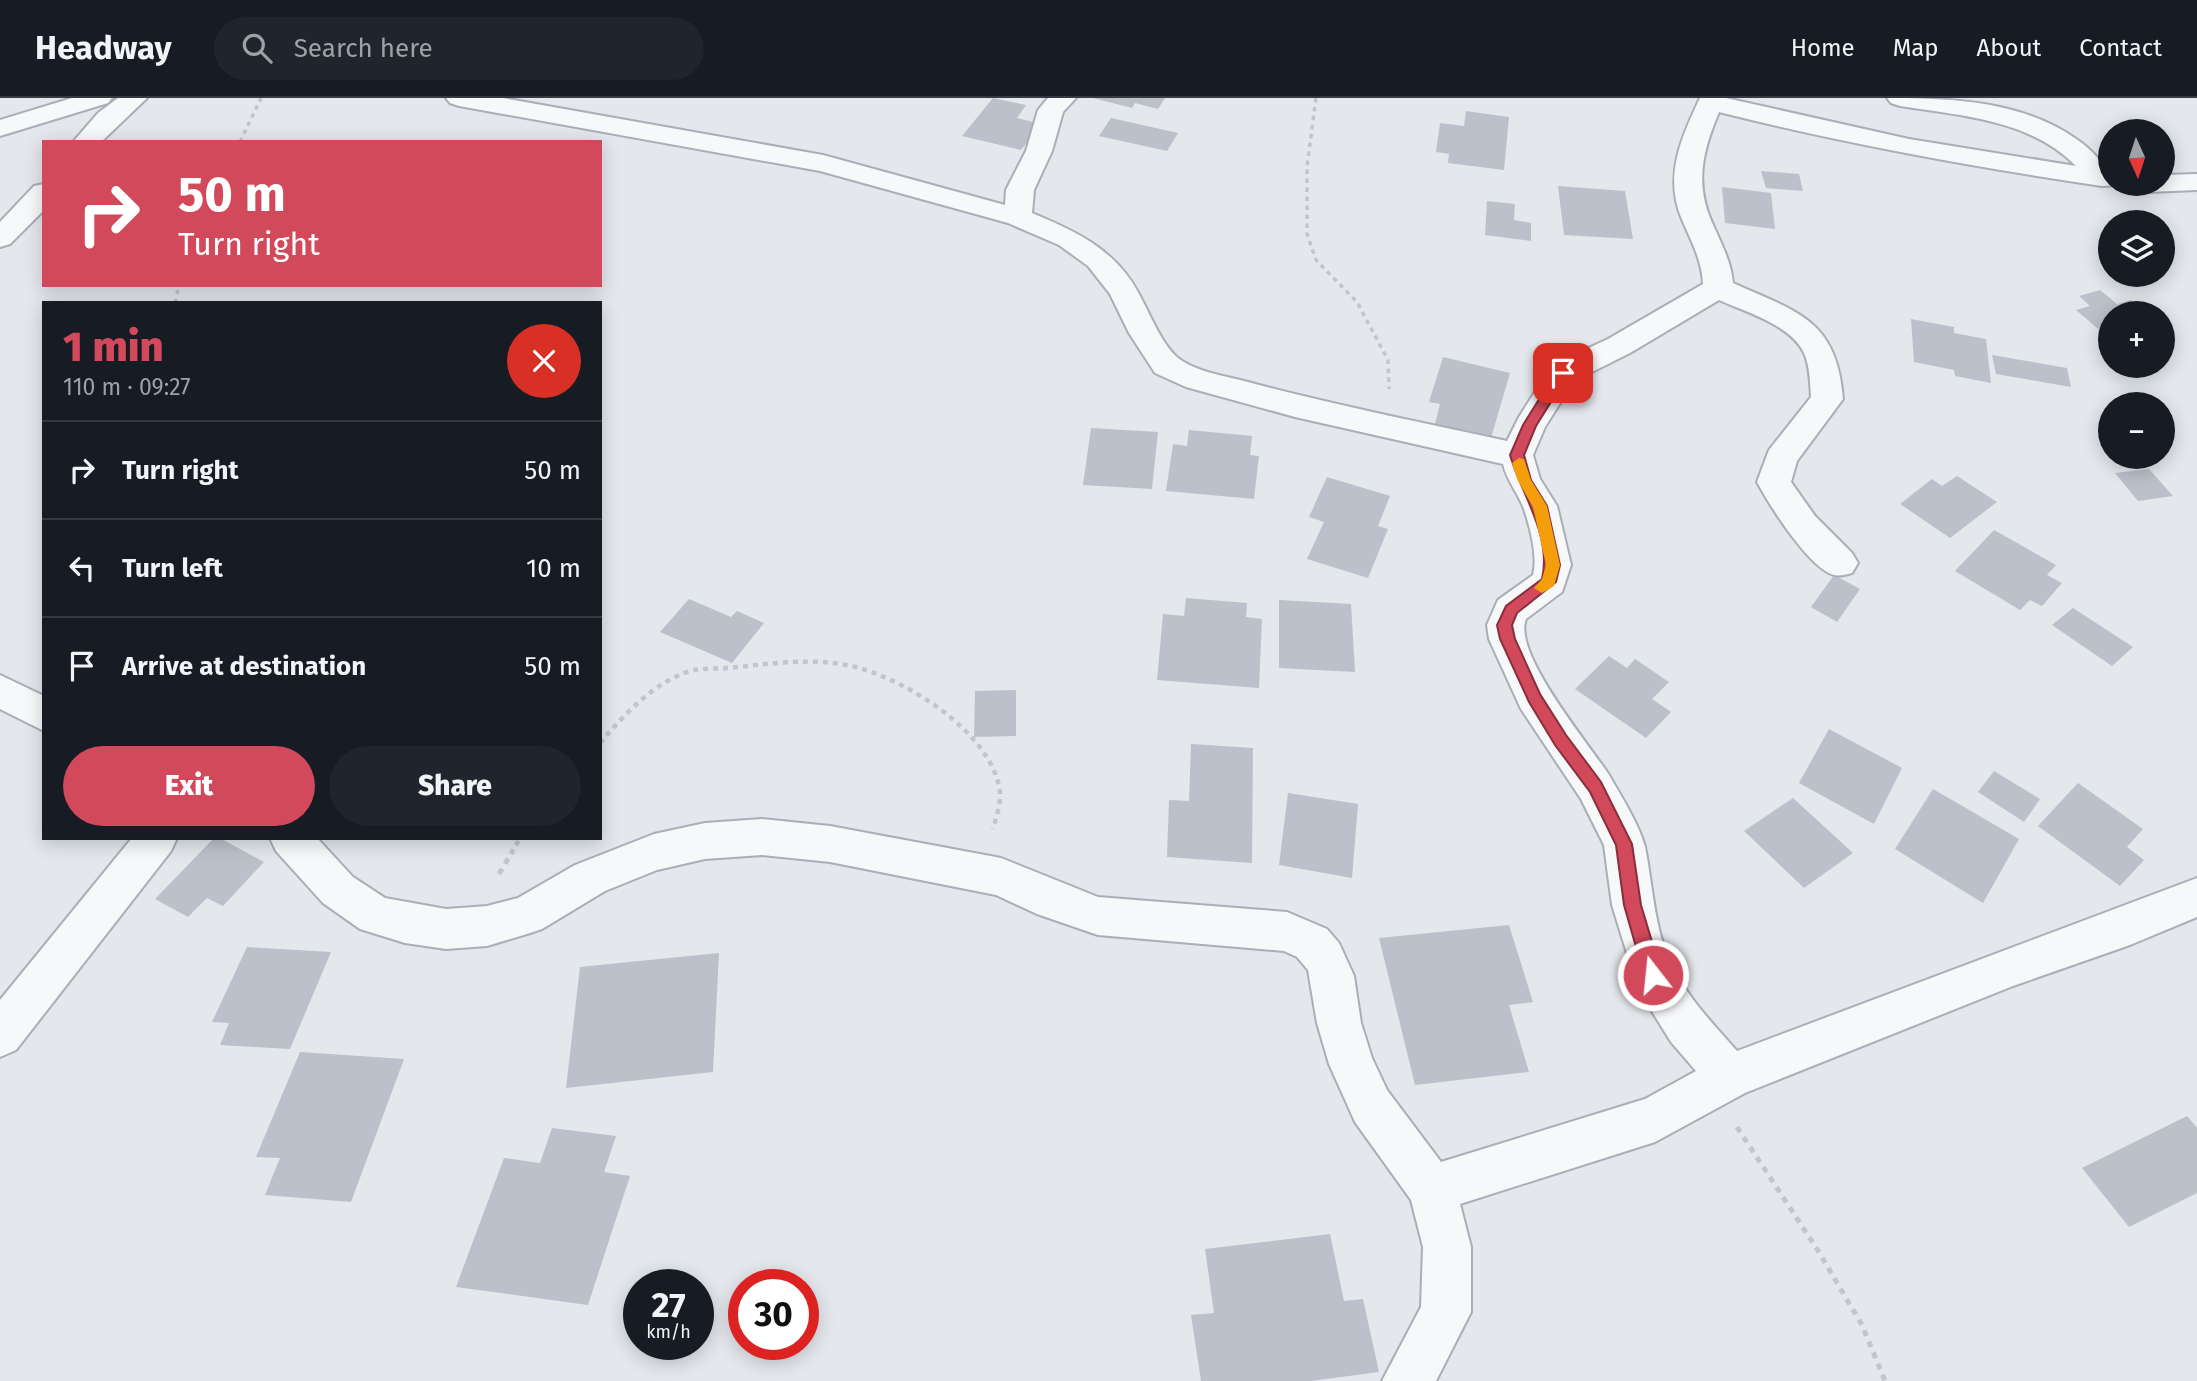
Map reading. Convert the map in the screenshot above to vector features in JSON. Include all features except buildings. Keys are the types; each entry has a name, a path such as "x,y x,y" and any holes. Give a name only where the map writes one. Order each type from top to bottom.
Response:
{"street":[{"path":"0,128 99,98"},
{"path":"88,140 107,119 134,98"},
{"path":"458,98 823,163 1018,217 1069,239 1098,259 1122,291 1166,365 1197,379 1295,406 1517,455"},
{"path":"1018,217 1020,190 1039,150 1051,110 1063,98"},
{"path":"1900,98 1979,111 2051,134 2072,147 2098,171"},
{"path":"1718,288 1719,272 1690,206 1685,179 1693,142 1712,100 1873,139 2028,168 2098,177"},
{"path":"2175,183 2197,182"},
{"path":"0,238 42,194"},
{"path":"1718,288 1631,339 1563,373 1530,425 1517,455 1524,481 1540,506 1553,565 1549,582 1511,610 1505,625 1507,639 1534,698 1595,787 1624,844 1633,905 1653,975 1722,1082"},
{"path":"1718,288 1800,327 1816,345 1825,375 1828,399 1781,458 1774,482 1780,496 1803,526 1840,564"},
{"path":"0,691 42,714"},
{"path":"292,840 338,890 374,915 446,929 487,926 527,915 590,878 654,852 705,841 762,837 830,844 1001,877 1052,900 1098,916 1287,932 1312,943 1324,957 1332,976 1339,1023 1351,1063 1371,1106 1432,1189 1447,1247 1446,1312 1408,1381"},
{"path":"0,1035 155,840"},
{"path":"1432,1189 1655,1119 1722,1082 2011,966 2130,925 2197,897"}],"path":[{"path":"241,140 261,98"},
{"path":"1316,98 1307,167 1307,234 1316,260 1357,302 1388,360 1389,427"},
{"path":"602,741 622,716 671,679 693,670 806,662 829,662 862,668 921,695 958,723 992,764 1000,792 997,817 978,872"},
{"path":"1722,1082 1747,1145 1817,1249 1862,1325 1885,1381"}],"slow traffic":[{"path":"1519,463 1524,481 1540,506 1553,565 1549,582 1542,588"}],"route":[{"path":"1563,373 1530,425 1517,455 1524,481 1540,506 1553,565 1549,582 1511,610 1505,625 1507,639 1534,698 1595,787 1624,844 1633,905 1653,975"}]}
